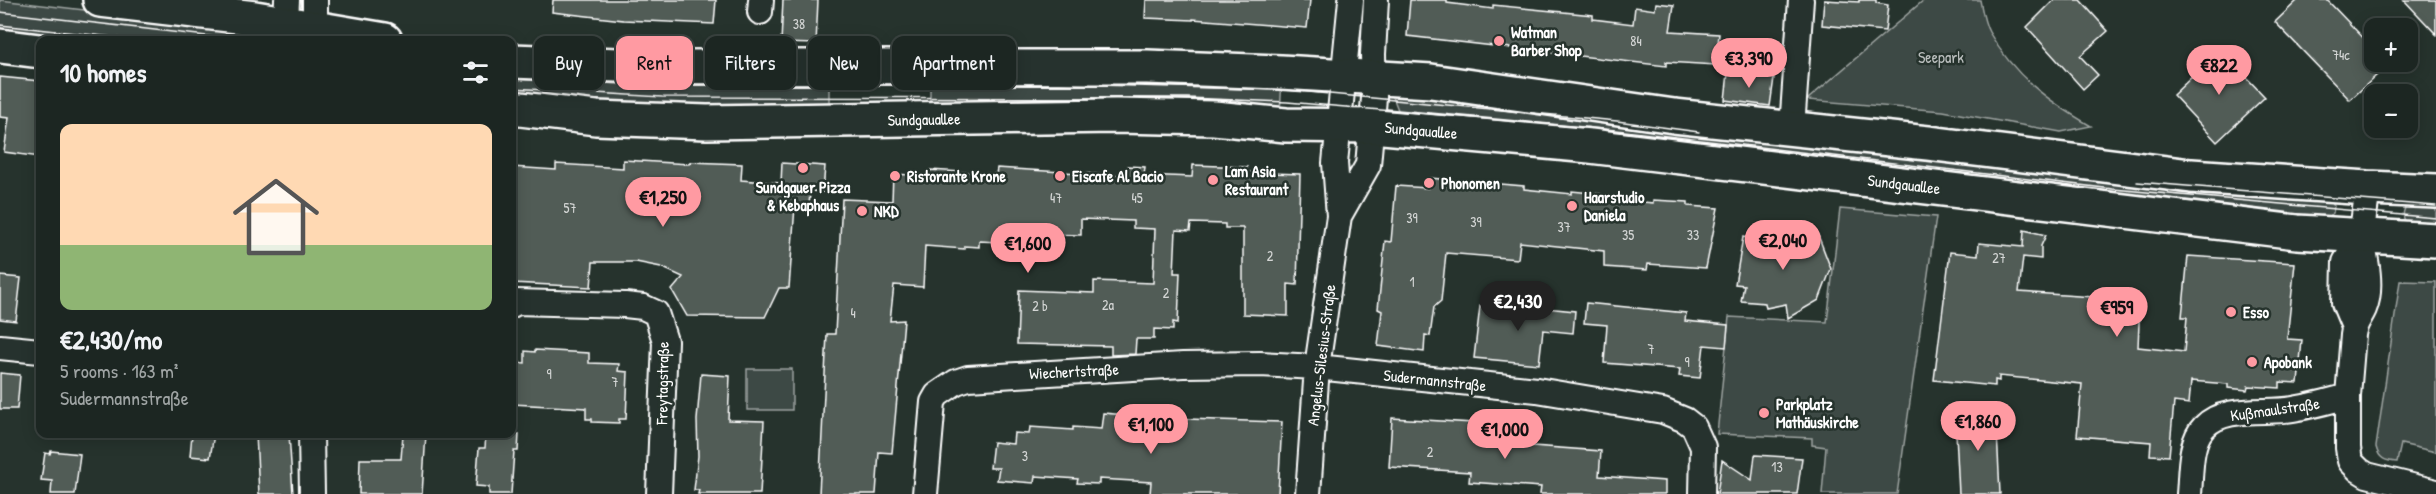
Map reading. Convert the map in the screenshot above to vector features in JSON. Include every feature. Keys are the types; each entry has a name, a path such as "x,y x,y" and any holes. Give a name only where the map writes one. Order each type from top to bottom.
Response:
{"street":[{"path":"1351,0 1359,77"},
{"path":"1359,77 1373,54 1377,0"},
{"path":"1792,128 1801,0"},
{"path":"111,1 300,22 366,36"},
{"path":"0,46 36,50"},
{"path":"516,60 571,65 672,67 1147,67 1431,81 1674,116 2191,176 2368,189 2436,191"},
{"name":"Angelus-Silesius-Straße","path":"1308,494 1317,367 1340,216 1335,163 1339,126 1359,77"},
{"name":"Sundgauallee","path":"1359,77 1372,126"},
{"name":"Sundgauallee","path":"516,108 596,118 707,122 1116,116 1214,118 1286,125 1372,126 1590,146 2077,206 2361,237 2436,240"},
{"name":"Angelus-Silesius-Straße","path":"1340,216 1368,165 1372,126"},
{"path":"2368,189 2361,237 2368,265 2365,306 2354,327 2348,396 2350,461 2358,470 2367,475 2436,492"},
{"name":"Freytagstraße","path":"516,302 625,305 643,307 656,313 665,341 659,494"},
{"path":"0,347 36,351"},
{"name":"Wiechertstraße","path":"925,494 933,402 937,395 956,382 968,378 1168,365 1260,364 1317,367"},
{"name":"Sudermannstraße","path":"1317,367 1537,390 1663,411 1685,420 1700,436 1703,447 1702,494"},
{"name":"Kußmaulstraße","path":"2189,494 2196,439 2203,427 2214,419 2232,414 2292,410 2348,396"},
{"path":"312,438 312,494"}],"green space":[{"path":"0,0 202,24 247,25 246,36 36,37 0,33"},
{"name":"Seepark","path":"1924,0 1980,0 1987,28 2009,62 2046,97 2091,126 2061,132 1943,111 1807,100"},
{"path":"516,67 534,67 534,90 604,90 604,69 616,69 616,90 693,90 693,71 705,71 705,90 796,90 796,73 808,74 808,90 829,90 829,104 666,105 516,100"},
{"path":"1282,79 1280,113 930,109 930,90 1016,90 1016,82"},
{"path":"1396,94 2327,196 2334,206 2333,213 2322,218 1400,115 1393,97"},
{"path":"2436,198 2436,229 2404,220 2403,215 2407,203"},
{"path":"1840,209 1936,217 1897,494 1822,494 1826,447 1812,445 1812,438 1717,434 1729,317 1827,322"},
{"path":"2400,281 2436,282 2436,452 2401,444 2397,462 2383,459 2376,447"},
{"path":"747,369 792,369 792,410 747,410"}],"building":[{"path":"553,0 716,0 714,24 623,20 552,12"},
{"path":"783,0 818,0 816,36 808,36 808,44 796,43 796,36 781,36"},
{"path":"1146,0 1310,0 1307,28 1193,19 1145,18"},
{"path":"1410,0 1447,0 1447,3 1493,9 1493,5 1593,15 1593,19 1633,24 1635,7 1655,10 1656,3 1674,5 1670,31 1719,34 1716,65 1666,62 1666,66 1407,36"},
{"path":"1824,0 1859,2 1859,0 1876,0 1876,3 1888,5 1885,31 1822,25"},
{"path":"2054,0 2080,0 2108,31 2080,56 2098,75 2083,89 2027,27"},
{"path":"2298,0 2327,0 2364,39 2364,72 2380,72 2367,84 2364,84 2364,87 2350,100 2275,22"},
{"path":"2404,0 2436,0 2436,34"},
{"path":"2220,50 2265,97 2217,142 2173,95"},
{"path":"1728,73 1774,78 1770,106 1725,100"},
{"path":"0,77 36,81 36,156 4,152 9,118 0,117"},
{"path":"623,160 742,164 741,180 781,183 782,163 825,166 823,192 810,191 809,207 795,206 789,288 779,288 765,317 687,316 672,290 683,277 661,267 636,262 593,262 591,287 516,283 516,167 556,170 556,164 623,168"},
{"path":"1193,165 1247,167 1246,172 1300,174 1297,285 1288,284 1288,316 1243,314 1243,228 1225,228 1225,224 1191,223 1190,231 1176,230 1174,273 1180,273 1178,323 1173,322 1173,330 1154,329 1154,339 1136,339 1135,354 1111,355 1111,346 1017,344 1019,290 1094,293 1094,281 1153,283 1155,229 1133,228 1133,221 1081,219 1081,235 1042,234 1041,237 1028,236 1028,240 1020,239 1020,243 979,241 979,247 964,246 964,249 925,246 923,287 894,285 890,321 904,320 892,453 879,452 876,494 819,494 827,334 835,334 842,199 892,201 893,174 930,176 930,170 996,174 997,168 1128,176 1128,166 1145,167 1144,175 1192,177"},
{"path":"1429,178 1524,186 1524,189 1572,194 1572,191 1601,194 1601,198 1653,203 1653,200 1688,202 1688,206 1718,208 1706,268 1648,264 1647,270 1604,267 1604,251 1520,242 1518,259 1446,253 1441,301 1434,307 1430,336 1425,335 1424,352 1378,346 1382,311 1378,309 1385,241 1391,242 1396,186 1428,188"},
{"path":"1783,229 1788,234 1794,230 1805,244 1818,235 1831,269 1819,300 1788,318 1786,304 1766,308 1765,303 1741,301 1744,285 1735,284 1743,237 1770,241"},
{"path":"2024,230 2046,235 2041,246 2041,259 2023,257 2019,292 2140,300 2138,347 2184,352 2187,317 2182,317 2188,256 2295,263 2287,339 2302,340 2298,383 2280,382 2280,388 2248,386 2247,390 2228,388 2228,384 2191,381 2189,404 2174,402 2169,456 2150,455 2151,442 2077,436 2082,384 1999,376 1999,381 1995,380 1995,386 1934,380 1950,252 1978,255 1979,243 2023,247"},
{"path":"0,276 21,278 16,321 0,319"},
{"path":"1586,303 1686,313 1685,321 1728,325 1726,347 1704,345 1700,378 1679,376 1680,369 1604,363 1607,325 1584,323"},
{"path":"1480,306 1526,311 1526,306 1575,311 1573,333 1543,330 1539,364 1474,358"},
{"path":"535,350 589,353 589,363 619,364 618,371 628,372 626,419 619,419 619,423 592,422 592,419 586,419 586,408 516,404 516,362 525,363 525,351 535,352"},
{"path":"0,373 20,375 17,409 0,409"},
{"path":"701,374 730,376 728,420 764,421 760,494 698,494 699,490 694,490 698,456 697,420"},
{"path":"1996,410 2000,494 1959,494 1955,412"},
{"path":"1103,413 1126,415 1126,417 1282,422 1278,494 1150,494 1151,482 1099,479 1099,484 1077,483 1078,479 1035,476 1034,483 997,480 999,468 990,468 993,442 1013,444 1014,433 1029,434 1030,427 1101,429"},
{"path":"1392,418 1473,423 1472,436 1519,440 1519,445 1601,451 1599,476 1665,481 1665,494 1540,494 1541,487 1469,482 1470,472 1389,467"},
{"path":"516,434 519,434 518,451 514,451 511,494 489,494 489,487 476,486 479,448 485,448 486,438 516,438"},
{"path":"192,438 213,438 210,458 190,456"},
{"path":"256,438 289,438 293,494 259,494"},
{"path":"403,438 426,438 422,494 359,494 360,459 401,459"},
{"path":"51,451 80,454 75,494 51,494 52,481 41,480 45,453 50,454"},
{"path":"1755,455 1802,458 1797,494 1717,494 1722,460 1752,480"}],"tram line":[{"path":"0,12 207,36"},
{"path":"0,25 103,36"},
{"path":"516,79 625,84 1059,84 1287,90 1617,121 1699,132"},
{"path":"516,88 662,97 1187,98 1287,102 1616,130 2113,189 2436,218"},
{"path":"2137,182 2436,206"}],"place":[{"name":"Watman Barber Shop","path":"1499,41"},
{"name":"Sundgauer Pizza & Kebaphaus","path":"803,168"},
{"name":"Ristorante Krone","path":"895,176"},
{"name":"Eiscafe Al Bacio","path":"1060,176"},
{"name":"Lam Asia Restaurant","path":"1213,180"},
{"name":"Phonomen","path":"1429,183"},
{"name":"Haarstudio Daniela","path":"1572,206"},
{"name":"NKD","path":"862,211"},
{"name":"Esso","path":"2231,312"},
{"name":"Apobank","path":"2252,362"},
{"name":"Parkplatz Mathäuskirche","path":"1764,413"}]}
